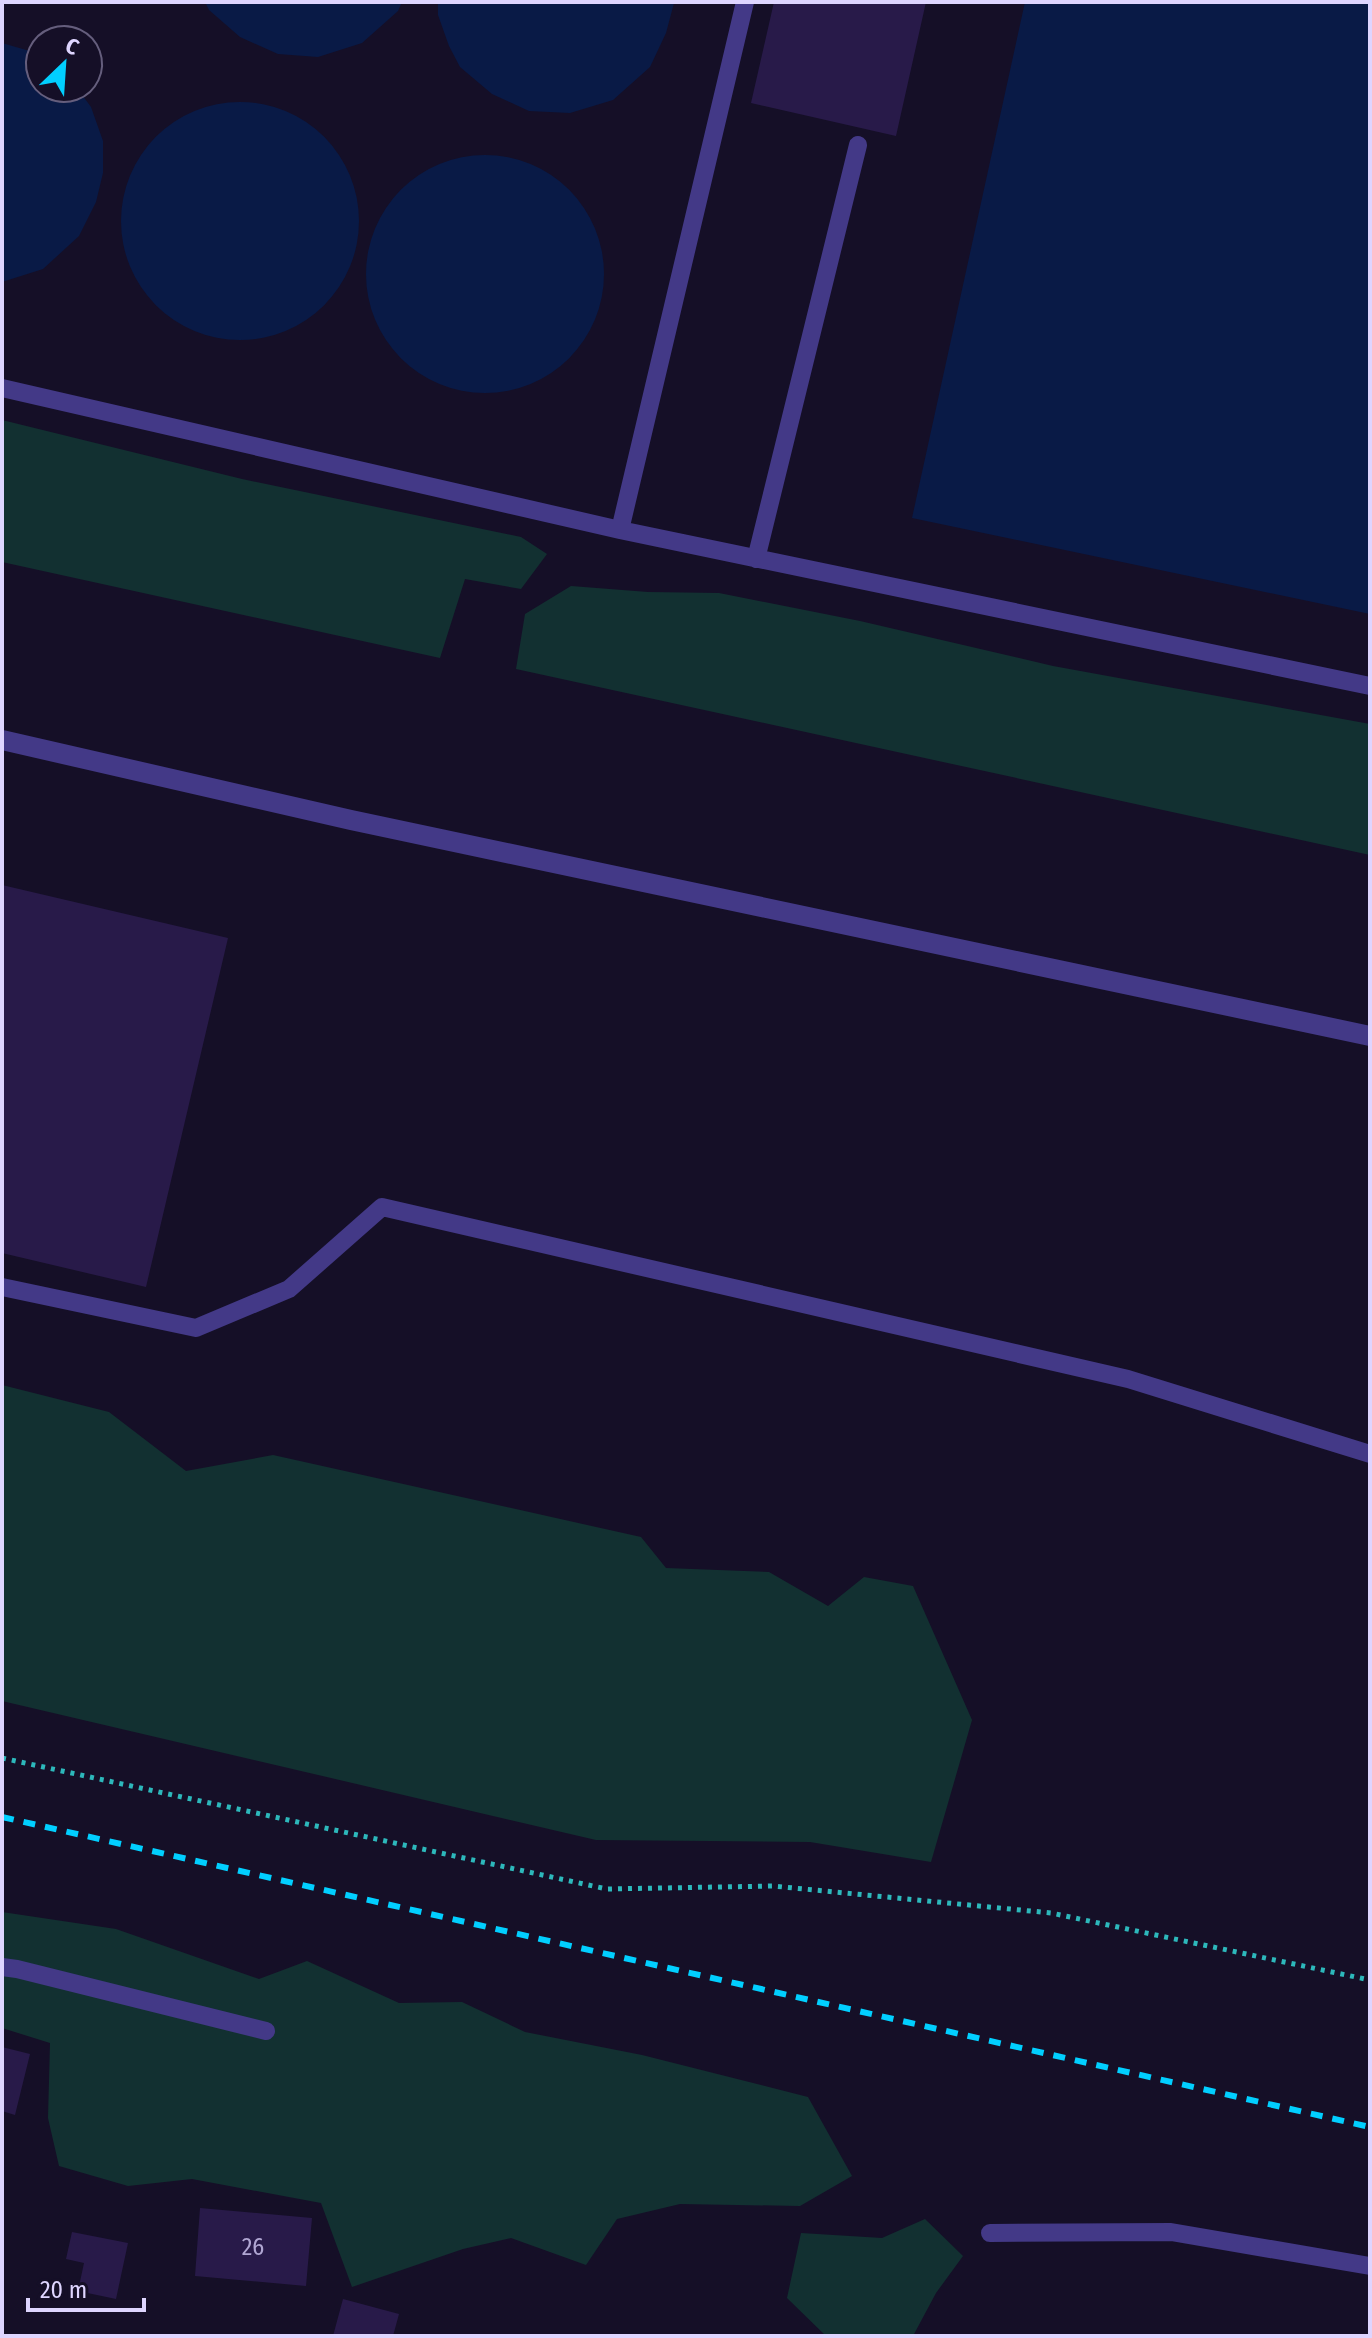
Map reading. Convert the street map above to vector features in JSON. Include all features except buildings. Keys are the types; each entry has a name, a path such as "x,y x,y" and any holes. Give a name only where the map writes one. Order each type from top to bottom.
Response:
{"street":[{"path":"2,740 351,820 1370,1036"}],"lane":[{"path":"620,530 745,2"},
{"path":"756,559 858,145"},
{"path":"2,388 620,530 1370,686"},
{"path":"2,1287 196,1328 289,1289 382,1207 1128,1379 1370,1454"},
{"path":"2,1967 266,2031"},
{"path":"990,2233 1171,2232 1370,2266"}],"path":[{"path":"2,1758 607,1889 773,1886 1051,1913 1370,1980"}],"green space":[{"path":"2,420 242,479 521,537 547,554 521,589 465,579 440,658 2,562"},
{"path":"571,586 719,593 860,621 1053,666 1370,724 1370,855 516,669 525,614"},
{"path":"2,1385 109,1412 186,1471 273,1455 641,1537 666,1568 769,1572 828,1606 864,1577 913,1586 972,1720 931,1862 810,1842 596,1840 2,1701"},
{"path":"2,1912 116,1929 259,1979 307,1961 399,2003 462,2002 525,2032 642,2055 808,2097 852,2176 800,2206 680,2204 617,2219 586,2265 511,2238 463,2249 352,2287 321,2203 192,2179 128,2186 59,2166 48,2118 50,2043 2,2028"},
{"path":"925,2219 963,2256 936,2293 913,2336 826,2336 787,2298 801,2233 882,2238"}],"water":[{"path":"205,2 402,2 398,11 362,43 318,57 278,54 240,37 209,10"},
{"path":"438,2 674,3 666,33 650,67 613,100 570,113 529,111 492,94 460,67 438,15"},
{"path":"1025,2 1370,2 1370,614 912,518"},
{"path":"2,43 24,49 24,104 89,104 103,141 103,173 96,202 79,236 43,269 2,282"},
{"path":"240,102 263,104 286,111 324,137 350,175 357,198 357,244 350,267 324,305 286,331 263,338 240,340 217,338 194,331 156,305 130,267 123,244 121,221 123,198 130,175 156,137 194,111 217,104"},
{"path":"485,155 508,157 531,164 569,190 595,228 602,251 602,297 595,320 569,358 531,384 508,391 485,393 462,391 439,384 401,358 375,320 368,297 366,274 368,251 375,228 401,190 439,164 462,157"}],"railway":[{"path":"2,1817 1370,2127"}]}
